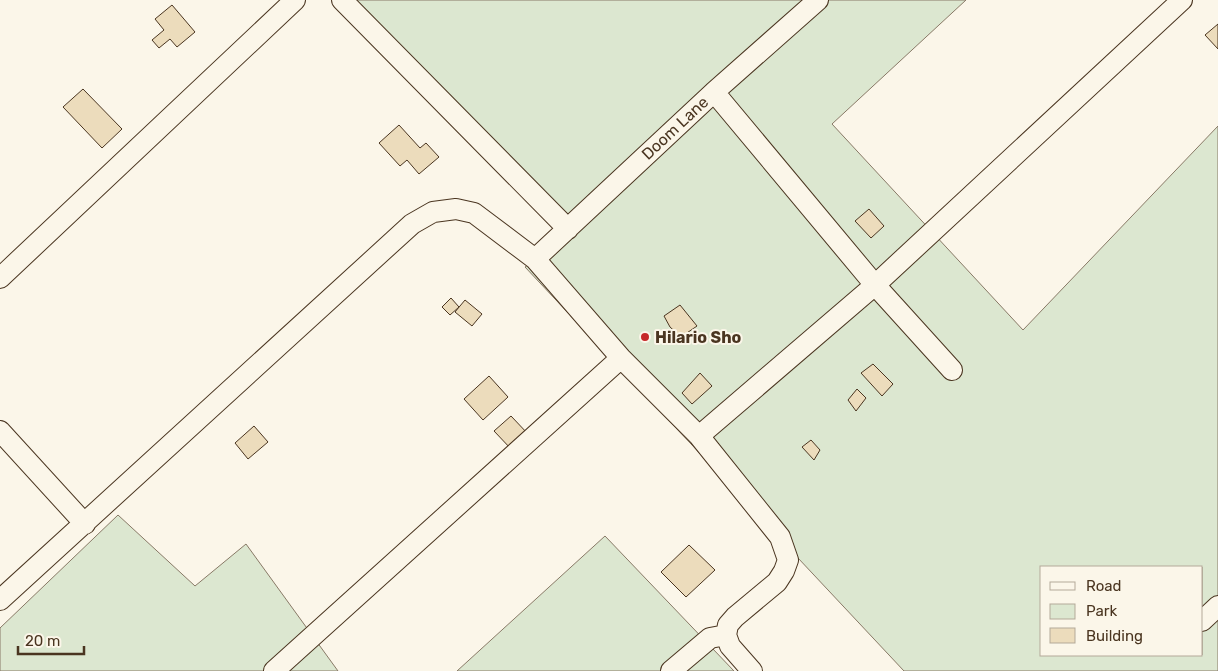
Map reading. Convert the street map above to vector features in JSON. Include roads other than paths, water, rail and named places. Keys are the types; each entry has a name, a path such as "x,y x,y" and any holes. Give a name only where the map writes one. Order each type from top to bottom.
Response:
{"street":[{"path":"0,278 296,0"},
{"path":"342,0 568,229"},
{"name":"Doom Lane","path":"535,259 714,92 818,0"},
{"path":"699,436 875,286 1182,0"},
{"path":"714,92 875,286 952,370"},
{"path":"0,600 412,224 433,212 456,209 474,213 535,259 621,358 699,436 780,537 788,560 777,582 728,625 726,635 730,646 752,671"},
{"path":"274,671 621,358"},
{"path":"0,431 85,524"},
{"path":"1203,620 1218,606"},
{"path":"671,671 710,638 726,635"}],"place":[{"name":"Hilario Sho","path":"645,337"}]}
